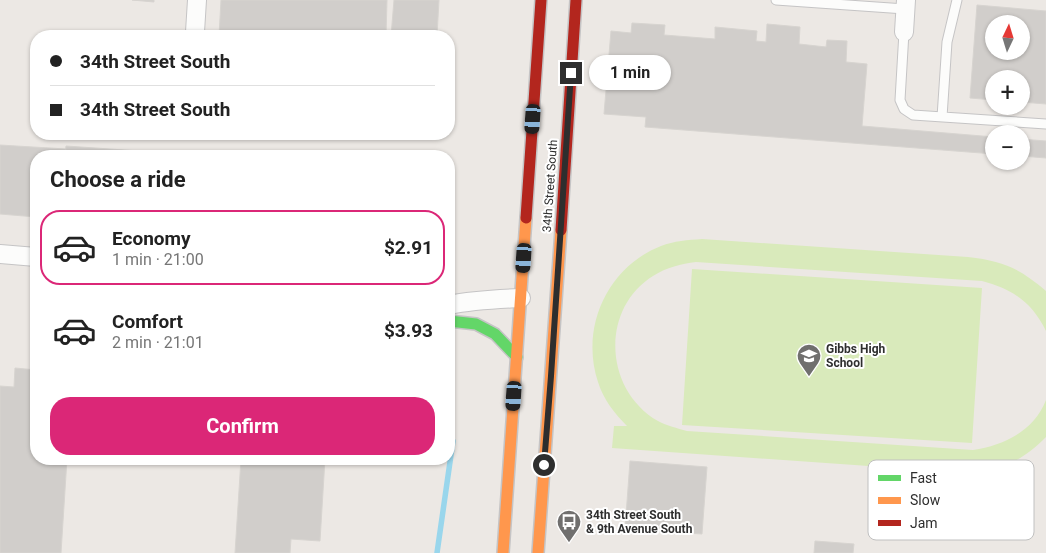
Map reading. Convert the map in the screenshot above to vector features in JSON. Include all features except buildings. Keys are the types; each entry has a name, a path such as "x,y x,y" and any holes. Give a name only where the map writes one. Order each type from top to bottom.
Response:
{"main road":[{"name":"34th Street South","path":"503,553 541,0"},
{"name":"34th Street South","path":"538,553 576,0"},
{"path":"521,298 531,325"},
{"path":"455,322 476,324 495,334 517,357"},
{"path":"541,351 551,376"}],"street":[{"path":"195,30 197,0"},
{"path":"904,32 906,4"},
{"path":"0,254 30,257"},
{"path":"455,304 492,299 521,298"}],"lane":[{"path":"776,0 906,4"},
{"path":"942,117 947,42 957,0"},
{"path":"904,32 900,100 904,109 913,115 1046,124"}],"green space":[{"path":"702,239 968,257 1001,263 1019,271 1046,291 1046,331 1034,312 1020,298 1003,288 982,281 696,262 679,265 658,273 636,290 624,308 617,328 615,349 619,370 627,390 640,407 658,421 687,431 973,450 985,448 1017,435 1034,420 1046,400 1046,437 1036,447 1017,460 868,460 868,466 612,448 614,426 627,426 606,400 598,382 593,362 593,341 596,321 602,302 613,284 626,269 642,256 666,244"},
{"path":"692,269 982,288 972,443 682,425"}],"waterway":[{"path":"437,553 450,465"}],"traffic: fast":[{"path":"455,322 476,324 495,334 517,357"}],"traffic: slow":[{"path":"503,553 526,218"},
{"path":"538,553 561,230"}],"traffic: jam":[{"path":"526,218 541,0"},
{"path":"561,230 576,0"}],"place":[{"name":"Gibbs High School","path":"809,377"},
{"name":"34th Street South & 9th Avenue South","path":"569,543"}],"route":[{"path":"544,465 571,73"}]}
